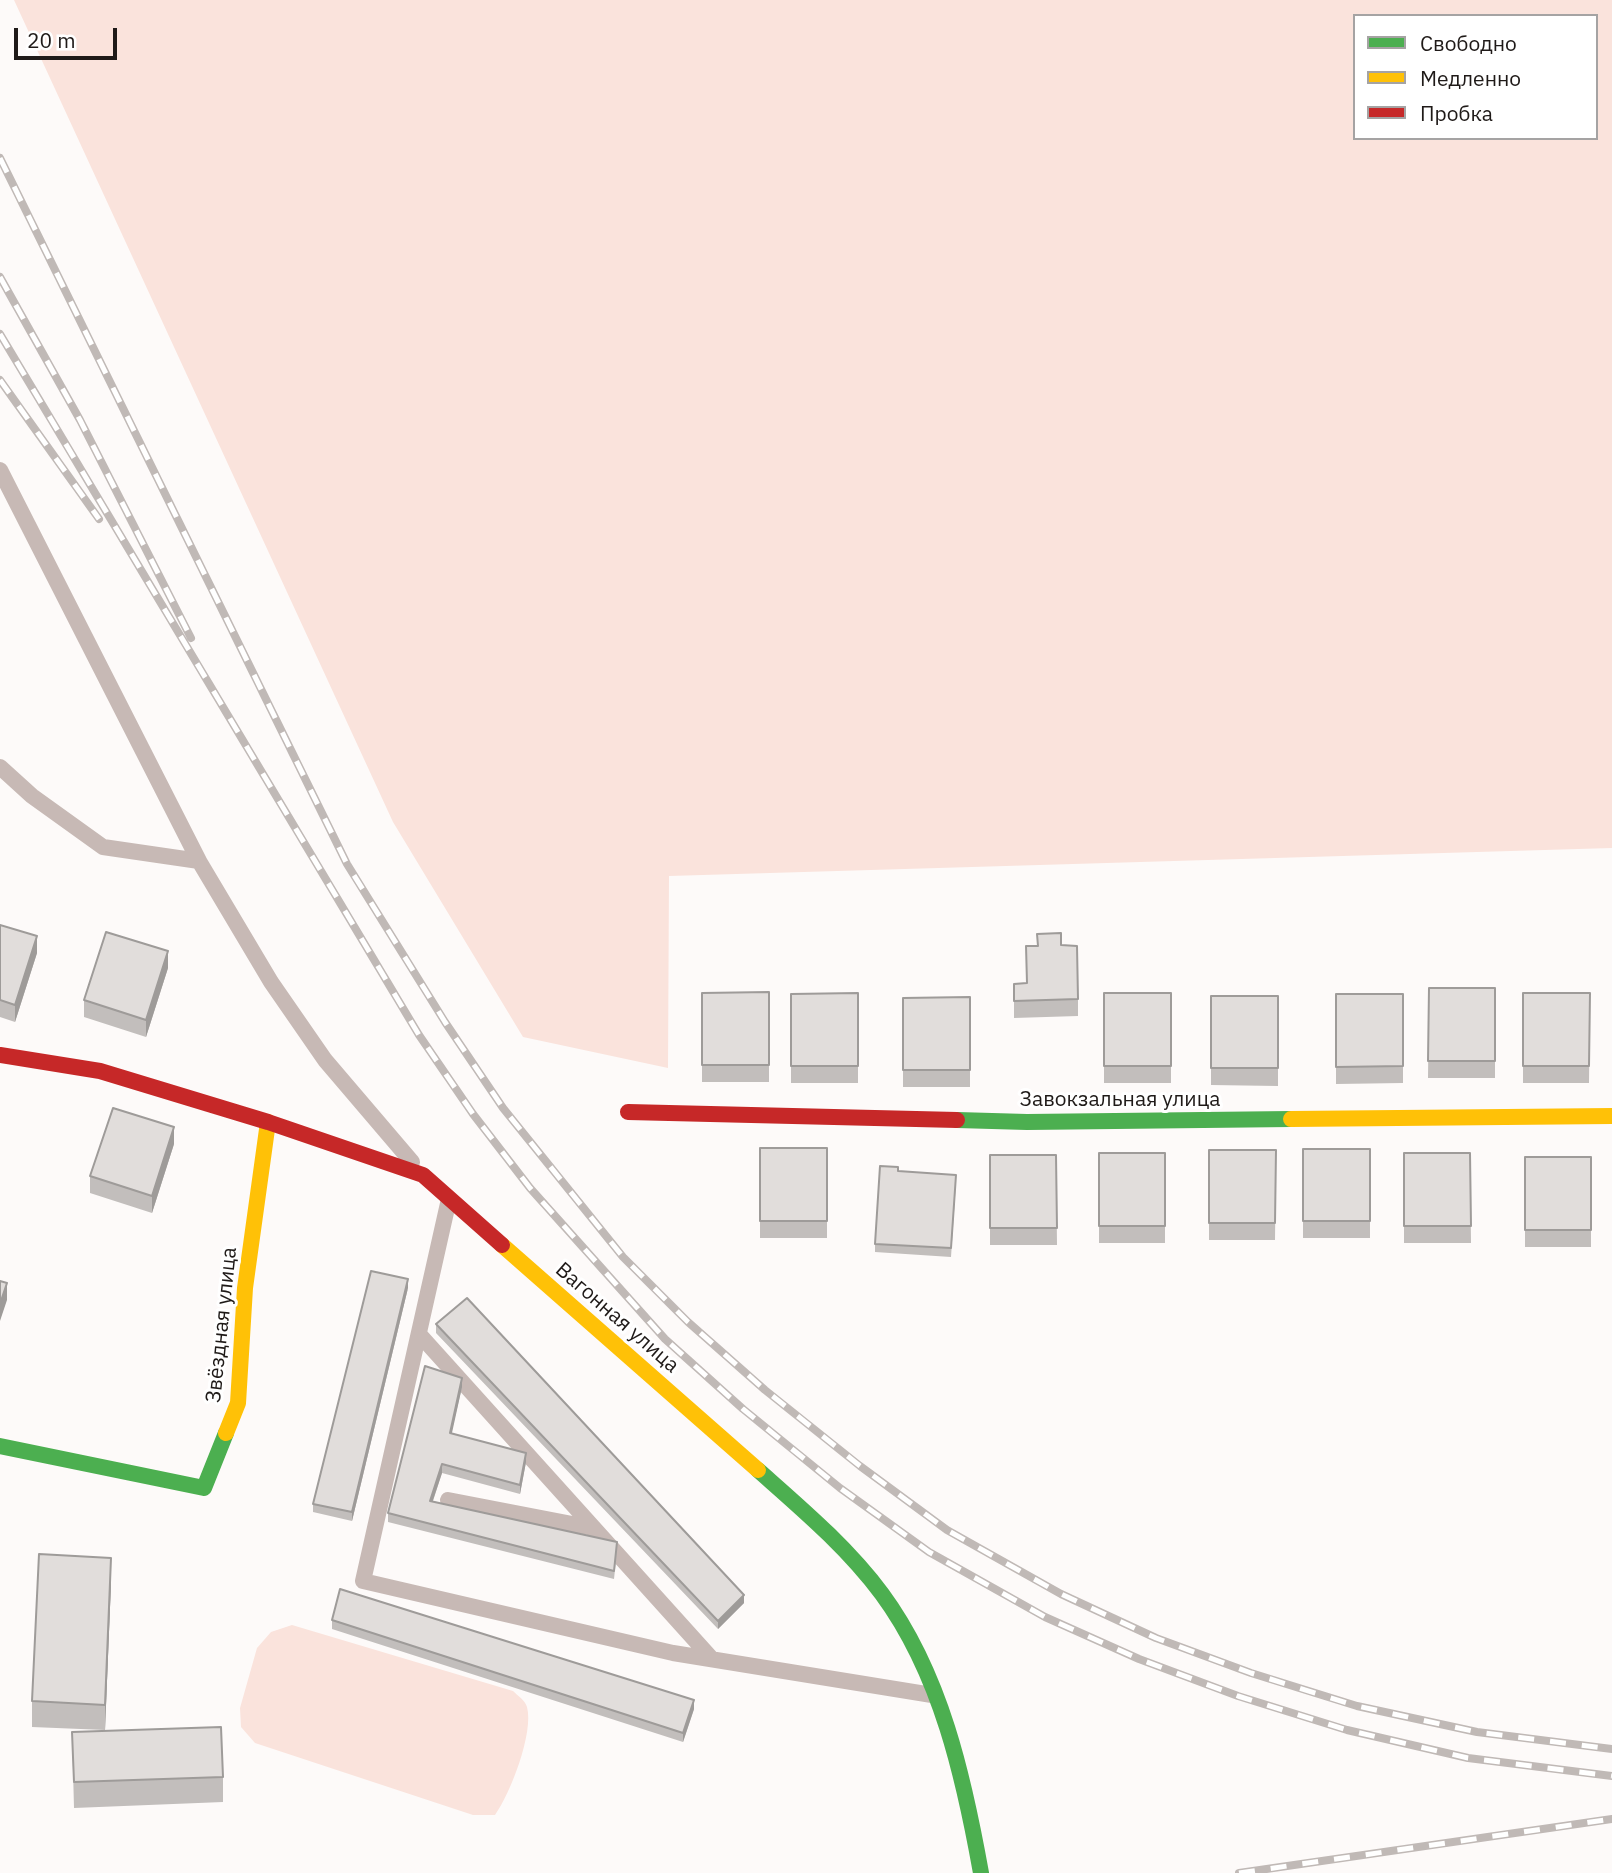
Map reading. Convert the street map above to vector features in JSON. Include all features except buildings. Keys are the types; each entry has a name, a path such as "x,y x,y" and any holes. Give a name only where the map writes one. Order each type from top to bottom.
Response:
{"street":[{"name":"Вагонная улица","path":"0,1055 100,1071 268,1122 423,1175 824,1528 865,1572 898,1618 934,1695 959,1764 981,1873"},
{"name":"Завокзальная улица","path":"628,1112 1027,1122 1612,1116"},
{"name":"Звёздная улица","path":"0,1447 204,1488 238,1403 245,1288 268,1122"}],"lane":[{"path":"0,470 199,861 271,982 325,1060 423,1175"},
{"path":"0,767 32,796 103,847 199,861"},
{"path":"449,1199 363,1581 673,1653 934,1695"},
{"path":"419,1334 712,1659"},
{"path":"448,1500 593,1528"}],"shaded area":[{"path":"14,0 1612,0 1612,848 669,876 668,1068 523,1037 393,822"},
{"path":"292,1625 513,1691 521,1698 527,1707 528,1718 524,1747 514,1778 495,1815 473,1815 255,1743 241,1727 240,1708 257,1648 271,1632"}],"railway":[{"path":"0,158 347,864 445,1022 503,1108 623,1257 688,1322 765,1390 860,1466 947,1530 1061,1594 1156,1638 1251,1673 1357,1706 1477,1732 1612,1749"},
{"path":"0,277 80,420 191,638"},
{"path":"0,334 419,1035 473,1114 530,1188 665,1339 743,1409 840,1488 929,1552 1045,1617 1139,1659 1238,1696 1347,1730 1468,1758 1612,1776"},
{"path":"0,380 99,519"},
{"path":"1239,1873 1612,1819"}],"traffic: fast":[{"path":"957,1120 1027,1122 1291,1119"},
{"path":"0,1446 204,1488 226,1433"},
{"path":"758,1470 854,1560 882,1594 902,1625 935,1692 947,1728 967,1801 981,1873"}],"traffic: slow":[{"path":"1291,1119 1612,1116"},
{"path":"226,1433 238,1403 245,1288 268,1122"},
{"path":"502,1245 758,1470"}],"traffic: jam":[{"path":"0,1055 100,1071 268,1122 423,1175 502,1245"},
{"path":"628,1112 957,1120"}]}
